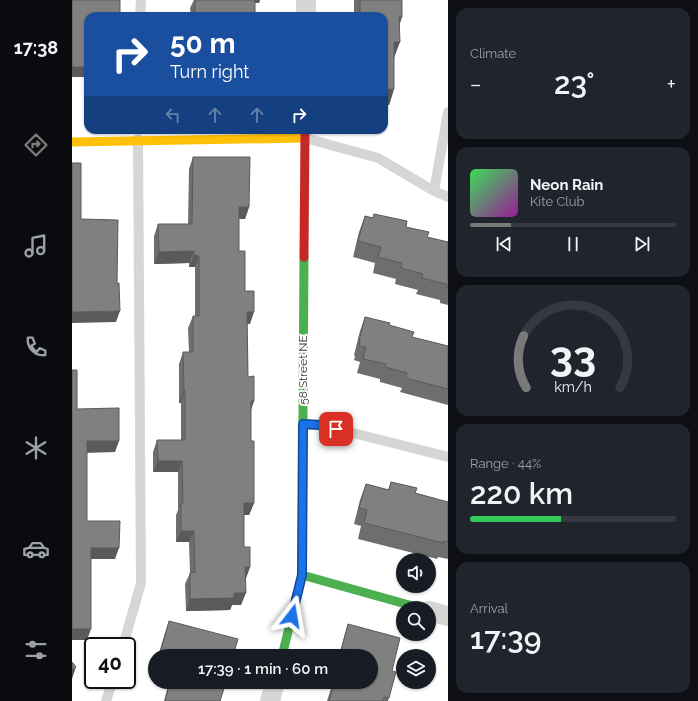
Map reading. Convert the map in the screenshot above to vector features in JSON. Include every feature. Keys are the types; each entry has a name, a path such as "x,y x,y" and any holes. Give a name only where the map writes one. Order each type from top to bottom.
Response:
{"street":[{"path":"306,0 306,12"},
{"path":"72,142 138,141 305,134"},
{"name":"58 Street NE","path":"284,649 302,575 305,134"},
{"path":"302,575 396,601"},
{"path":"436,612 448,616"},
{"path":"270,701 273,689"}],"lane":[{"path":"140,12 141,0"},
{"path":"434,191 448,112"},
{"path":"126,637 141,583 138,134"},
{"path":"305,134 378,158 448,198"},
{"path":"303,424 321,425 448,457"},
{"path":"106,701 110,689"}],"building":[{"path":"72,0 120,0 120,12 84,12 84,67 72,67"},
{"path":"195,0 255,0 255,12 195,12"},
{"path":"360,0 402,0 402,17 399,17 400,42 394,42 394,89 388,90 388,12 360,12"},
{"path":"193,157 250,157 249,207 239,207 239,251 245,251 245,291 254,291 254,312 247,312 248,377 254,376 254,401 251,401 251,441 254,441 254,503 244,503 244,547 250,547 250,567 245,567 246,593 234,593 234,598 190,599 190,573 195,572 194,531 181,531 181,503 183,503 182,461 158,461 157,440 185,440 183,352 193,352 193,316 199,316 199,256 194,255 194,251 159,252 158,224 192,224"},
{"path":"72,163 81,163 81,219 118,220 117,283 119,283 120,311 72,312"},
{"path":"374,214 407,221 406,227 429,232 427,237 448,242 448,288 446,287 446,284 422,278 423,274 401,268 402,263 378,257 381,247 358,241 365,216 373,218"},
{"path":"365,317 390,323 389,325 414,332 412,337 448,346 448,389 406,378 407,373 385,367 386,364 363,359 366,347 359,346 359,341"},
{"path":"72,370 77,370 77,409 119,408 119,441 87,441 87,521 120,521 119,548 91,548 91,629 72,629"},
{"path":"391,482 417,488 415,493 448,502 448,542 443,541 443,543 364,523 367,510 359,508 366,484 389,490"},
{"path":"169,621 238,639 235,649 161,649"},
{"path":"348,624 396,637 396,641 399,641 397,649 396,649 392,671 396,672 389,698 384,697 383,701 329,701 332,689 378,689 378,649 342,649"},
{"path":"72,662 76,667 72,670"},
{"path":"168,689 224,689 220,701 165,701"}],"traffic: fast":[{"path":"284,649 302,575 304,257"},
{"path":"302,575 396,601"}],"traffic: slow":[{"path":"72,142 305,138"}],"traffic: jam":[{"path":"304,257 305,134"}],"route":[{"path":"292,616 302,575 303,424 321,425 336,429"}]}
